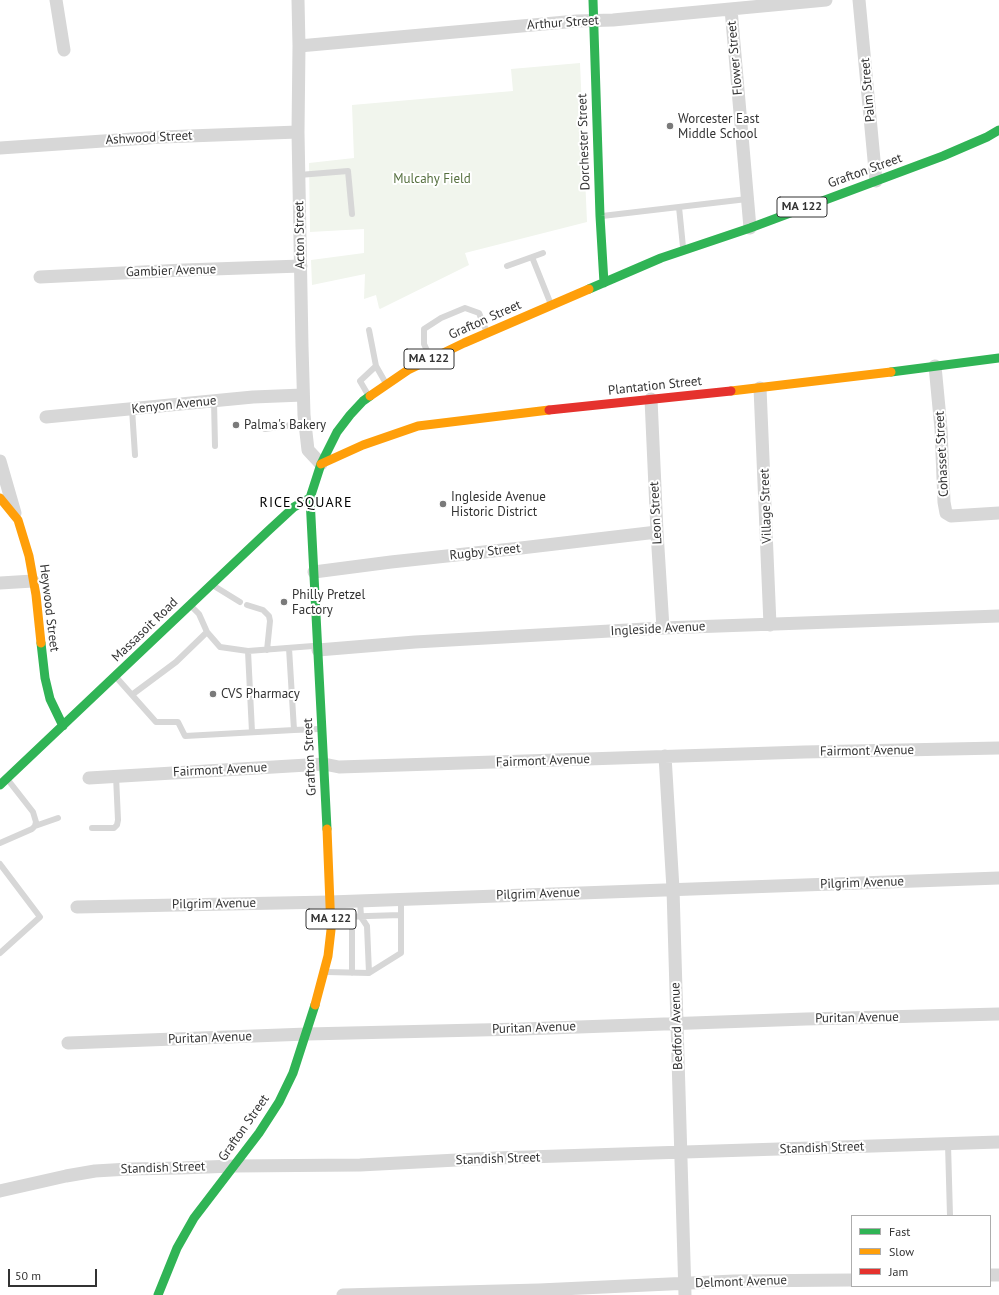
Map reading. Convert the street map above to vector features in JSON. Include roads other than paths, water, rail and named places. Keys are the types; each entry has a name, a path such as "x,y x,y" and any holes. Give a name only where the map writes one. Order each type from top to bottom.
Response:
{"main road":[{"name":"Dorchester Street","path":"593,0 600,216 604,283"},
{"name":"Grafton Street","path":"158,1295 170,1263 185,1233 201,1208 259,1133 279,1102 293,1073 307,1034 328,956 331,918 310,498 321,464 337,432 350,415 369,396 408,370 431,359 661,258 750,228 943,156 987,137 999,130"},
{"name":"Plantation Street","path":"321,464 363,445 415,427 493,416 760,388 999,358"},
{"name":"Heywood Street","path":"0,498 18,520 29,556 45,678 50,700 63,726"},
{"name":"Massasoit Road","path":"3,782 294,507 310,498"}],"street":[{"path":"56,0 64,50"},
{"name":"Acton Street","path":"298,0 298,132 303,395 308,450 321,464"},
{"name":"Arthur Street","path":"299,46 826,0"},
{"name":"Palm Street","path":"859,0 876,181"},
{"name":"Flower Street","path":"731,9 750,228"},
{"name":"Ashwood Street","path":"0,148 154,137 298,132"},
{"name":"Gambier Avenue","path":"40,277 301,266"},
{"name":"Cohasset Street","path":"936,366 941,428 944,502 946,513 951,516 999,513"},
{"name":"Village Street","path":"760,388 770,625"},
{"name":"Kenyon Avenue","path":"46,417 254,397 303,395"},
{"name":"Leon Street","path":"651,399 656,532 663,628"},
{"path":"0,461 18,520"},
{"name":"Rugby Street","path":"314,572 656,532"},
{"path":"0,583 33,581"},
{"name":"Ingleside Avenue","path":"317,648 663,628 999,616"},
{"name":"Fairmont Avenue","path":"89,778 324,764 339,767 665,756 999,748"},
{"name":"Bedford Avenue","path":"665,756 673,889 685,1289"},
{"name":"Pilgrim Avenue","path":"77,907 330,902 999,878"},
{"name":"Puritan Avenue","path":"68,1043 307,1034 522,1029 999,1014"},
{"name":"Standish Street","path":"0,1191 95,1171 129,1169 360,1165 496,1158 999,1142"},
{"name":"Delmont Avenue","path":"343,1295 539,1290 615,1286 685,1289 734,1281 851,1280"}],"lane":[{"path":"299,175 348,171 352,214"},
{"path":"600,216 748,199"},
{"path":"679,208 683,250"},
{"path":"507,266 543,253"},
{"path":"532,257 551,306"},
{"path":"431,359 424,344 424,329 441,318 465,308 479,313 488,333"},
{"path":"369,330 376,366 386,384"},
{"path":"369,396 360,381 376,366"},
{"path":"214,401 215,446"},
{"path":"132,409 135,455"},
{"path":"265,429 305,423"},
{"path":"212,584 222,592 240,602"},
{"path":"190,604 199,614 207,632 220,647 248,651 289,648 317,648"},
{"path":"247,605 263,610 268,616 270,621 267,650"},
{"path":"132,694 176,662 207,632"},
{"path":"289,648 294,730"},
{"path":"248,651 252,732"},
{"path":"116,676 156,722 178,722 185,736 322,729"},
{"path":"92,828 114,828 117,825 116,776"},
{"path":"3,782 33,812 36,822 35,826"},
{"path":"0,843 32,829 35,826 58,818"},
{"path":"0,864 40,917 0,953"},
{"path":"324,972 369,973 401,953 401,899"},
{"path":"360,900 362,917 367,926 369,973"},
{"path":"331,918 401,915"},
{"path":"352,917 352,973"},
{"path":"948,1144 950,1215"}],"place":[{"name":"Worcester East Middle School","path":"670,126"},
{"name":"Palma's Bakery","path":"236,425"},
{"name":"Ingleside Avenue Historic District","path":"443,504"},
{"name":"Philly Pretzel Factory","path":"284,602"},
{"name":"CVS Pharmacy","path":"213,694"}],"district":[{"name":"RICE SQUARE","path":"306,503"}],"park label":[{"name":"Mulcahy Field","path":"432,179"}]}
